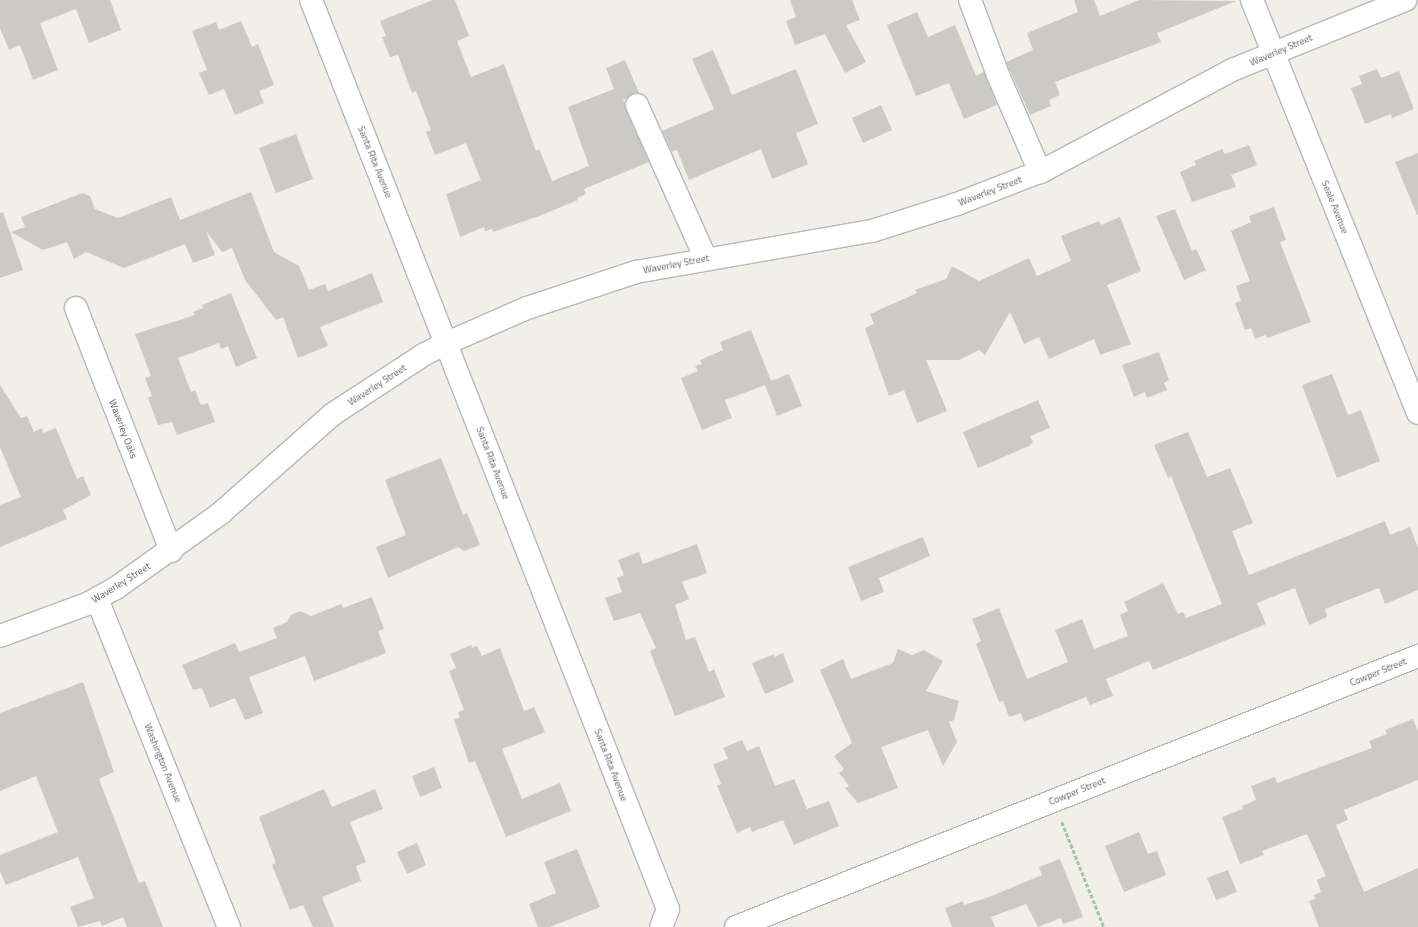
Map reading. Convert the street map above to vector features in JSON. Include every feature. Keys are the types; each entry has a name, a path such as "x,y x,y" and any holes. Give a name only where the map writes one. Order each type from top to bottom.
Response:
{"street":[{"name":"Santa Rita Avenue","path":"311,0 447,343 668,909 662,927"},
{"path":"970,0 998,75 1040,172"},
{"name":"Seale Avenue","path":"1252,0 1418,413"},
{"name":"Waverley Street","path":"0,636 97,599 171,551 263,478 333,414 423,355 447,343 527,308 636,272 706,258 872,231 957,204 1040,172 1086,149 1196,88 1274,52 1405,0"},
{"path":"636,105 706,258"},
{"name":"Waverley Oaks","path":"76,308 171,551"},
{"name":"Washington Avenue","path":"97,599 229,927"},
{"name":"Cowper Street","path":"736,927 1418,656"}],"path":[{"path":"1053,801 1104,927"}],"building":[{"path":"0,0 110,0 121,30 89,43 76,9 40,23 58,70 33,80 20,45 9,50 0,28"},
{"path":"433,0 455,0 469,36 457,41 471,77 504,64 536,151 539,149 552,181 589,166 568,107 614,89 606,68 625,60 639,93 623,100 649,162 584,189 586,194 577,198 578,200 539,216 493,232 492,229 485,231 484,227 460,237 446,194 481,180 466,143 435,155 426,132 431,130 416,91 412,93 398,55 390,57 382,37 386,36 380,21"},
{"path":"790,0 852,0 860,20 846,25 866,62 845,73 825,34 795,45 786,21 796,17"},
{"path":"1074,0 1094,0 1100,16 1139,0 1236,1 1157,33 1161,42 1055,82 1060,95 1049,100 1051,106 1030,115 1006,62 1033,50 1027,33 1078,12"},
{"path":"917,12 928,37 955,25 976,76 984,72 997,105 964,119 949,83 916,96 887,25"},
{"path":"241,21 252,47 258,44 274,85 259,91 264,103 235,115 224,89 209,95 199,73 207,70 192,31 216,22 219,30"},
{"path":"713,50 732,95 796,69 818,124 796,133 808,164 772,179 761,149 689,180 677,150 672,152 662,131 714,109 692,59"},
{"path":"1377,69 1381,78 1399,71 1414,109 1392,118 1391,114 1365,124 1351,88 1362,84 1359,76"},
{"path":"881,105 892,130 863,143 852,118"},
{"path":"296,134 313,179 276,193 259,148"},
{"path":"1249,145 1257,165 1231,175 1236,187 1192,202 1180,172 1196,165 1194,161 1222,149 1225,154"},
{"path":"1418,153 1418,215 1417,215 1395,162"},
{"path":"251,192 274,252 299,266 309,290 325,284 328,291 372,273 383,302 320,327 328,346 298,358 283,317 276,320 245,280 232,248 222,252 206,231 215,255 193,263 185,244 124,268 86,252 74,259 67,242 43,250 11,232 25,227 21,217 82,193 90,196 95,209 118,218 171,197 180,220"},
{"path":"1274,207 1286,240 1280,242 1311,322 1267,338 1265,335 1255,339 1251,328 1245,330 1235,303 1241,301 1236,286 1250,281 1231,231 1251,222 1249,216"},
{"path":"1175,209 1192,251 1196,249 1206,270 1184,280 1156,216"},
{"path":"3,212 23,270 0,278 0,213"},
{"path":"1120,217 1141,271 1107,285 1131,344 1100,355 1094,339 1049,359 1039,337 1024,344 1010,312 985,355 979,350 959,360 926,360 947,411 917,423 904,390 889,396 865,328 874,324 870,314 917,293 915,290 946,279 952,266 979,281 1029,258 1037,276 1071,261 1061,236 1099,221 1101,225"},
{"path":"231,293 257,358 236,367 228,346 221,349 219,343 178,358 191,392 195,390 201,405 208,403 215,422 177,435 172,422 158,425 148,398 152,396 145,378 151,376 135,334 195,315 193,312 203,308 202,305"},
{"path":"751,330 771,381 789,374 802,406 777,416 765,385 725,400 732,418 702,430 681,378 698,371 695,366 702,364 700,360 723,350 720,342"},
{"path":"1159,352 1169,380 1164,383 1167,390 1147,398 1145,392 1134,397 1122,365"},
{"path":"1332,374 1348,415 1361,410 1380,461 1337,478 1302,385"},
{"path":"0,385 21,418 27,416 34,432 42,428 43,433 56,428 77,479 83,476 91,495 63,510 67,519 0,547 0,505 21,497 0,447"},
{"path":"1038,400 1050,428 1030,436 1033,442 1029,446 978,468 963,432"},
{"path":"1188,432 1207,477 1230,468 1253,523 1232,531 1249,575 1385,521 1390,535 1410,527 1418,548 1418,590 1385,604 1379,588 1325,609 1327,617 1309,625 1295,588 1257,603 1266,624 1153,670 1149,661 1106,679 1113,696 1090,705 1086,697 1024,722 1021,713 1009,717 1003,701 999,702 976,644 981,641 972,619 999,608 1027,679 1068,662 1055,630 1082,619 1094,649 1128,636 1120,615 1128,611 1124,602 1163,583 1178,614 1183,612 1186,618 1222,604 1171,476 1168,478 1154,445"},
{"path":"441,458 463,515 467,513 480,545 464,551 458,547 388,578 376,547 406,535 385,480"},
{"path":"923,537 930,556 879,578 884,592 861,601 848,567"},
{"path":"697,544 707,573 682,582 689,599 675,605 686,640 695,637 709,672 714,669 725,697 675,716 650,651 656,648 640,613 614,621 605,598 622,592 617,578 624,575 618,560 639,552 643,564"},
{"path":"372,597 384,629 378,631 386,653 314,681 305,656 249,677 263,713 245,720 235,698 210,708 202,688 193,690 182,665 235,643 239,652 277,638 273,628 287,622 291,615 300,611 311,616 341,604 343,608"},
{"path":"471,645 472,648 477,646 482,656 500,648 524,711 534,707 545,732 502,749 522,799 560,783 571,811 506,837 475,761 469,763 454,720 460,717 458,712 464,710 449,671 456,668 450,654"},
{"path":"898,649 912,655 924,650 943,661 926,691 959,701 954,720 949,722 957,742 943,766 928,730 881,747 898,788 858,803 845,788 849,786 839,773 844,769 834,756 852,743 820,670 843,659 851,679 893,663"},
{"path":"783,653 794,682 765,694 752,663 774,654 774,657"},
{"path":"83,682 114,772 99,779 139,883 145,881 163,927 127,927 123,917 102,926 100,921 78,927 70,907 94,898 78,857 6,885 0,871 0,855 58,832 36,776 0,791 0,713"},
{"path":"1413,719 1418,731 1418,780 1344,810 1348,820 1336,825 1364,892 1418,868 1418,927 1319,927 1309,901 1315,899 1314,895 1321,892 1317,880 1326,876 1307,834 1262,851 1264,855 1240,864 1222,817 1243,809 1242,806 1256,800 1251,786 1275,777 1277,783 1372,748 1369,741 1387,734 1385,730"},
{"path":"742,740 747,751 759,746 775,786 794,779 807,809 829,801 839,826 794,845 783,820 752,832 750,827 737,833 717,786 721,784 713,764 728,759 723,748"},
{"path":"434,767 442,788 420,797 412,776"},
{"path":"324,789 332,807 375,789 383,809 350,822 366,862 356,866 361,881 322,897 334,927 313,927 303,905 290,910 272,865 276,863 259,817"},
{"path":"1139,832 1148,854 1157,851 1166,875 1124,892 1105,846"},
{"path":"417,843 426,865 407,874 397,852"},
{"path":"577,849 600,907 550,927 538,927 529,904 556,893 544,862"},
{"path":"1060,859 1083,917 1063,924 1061,918 1038,927 1026,904 991,917 995,927 952,927 945,908 963,901 964,905 989,897 1042,875 1039,867"},
{"path":"1228,870 1237,892 1216,900 1207,878"}]}
